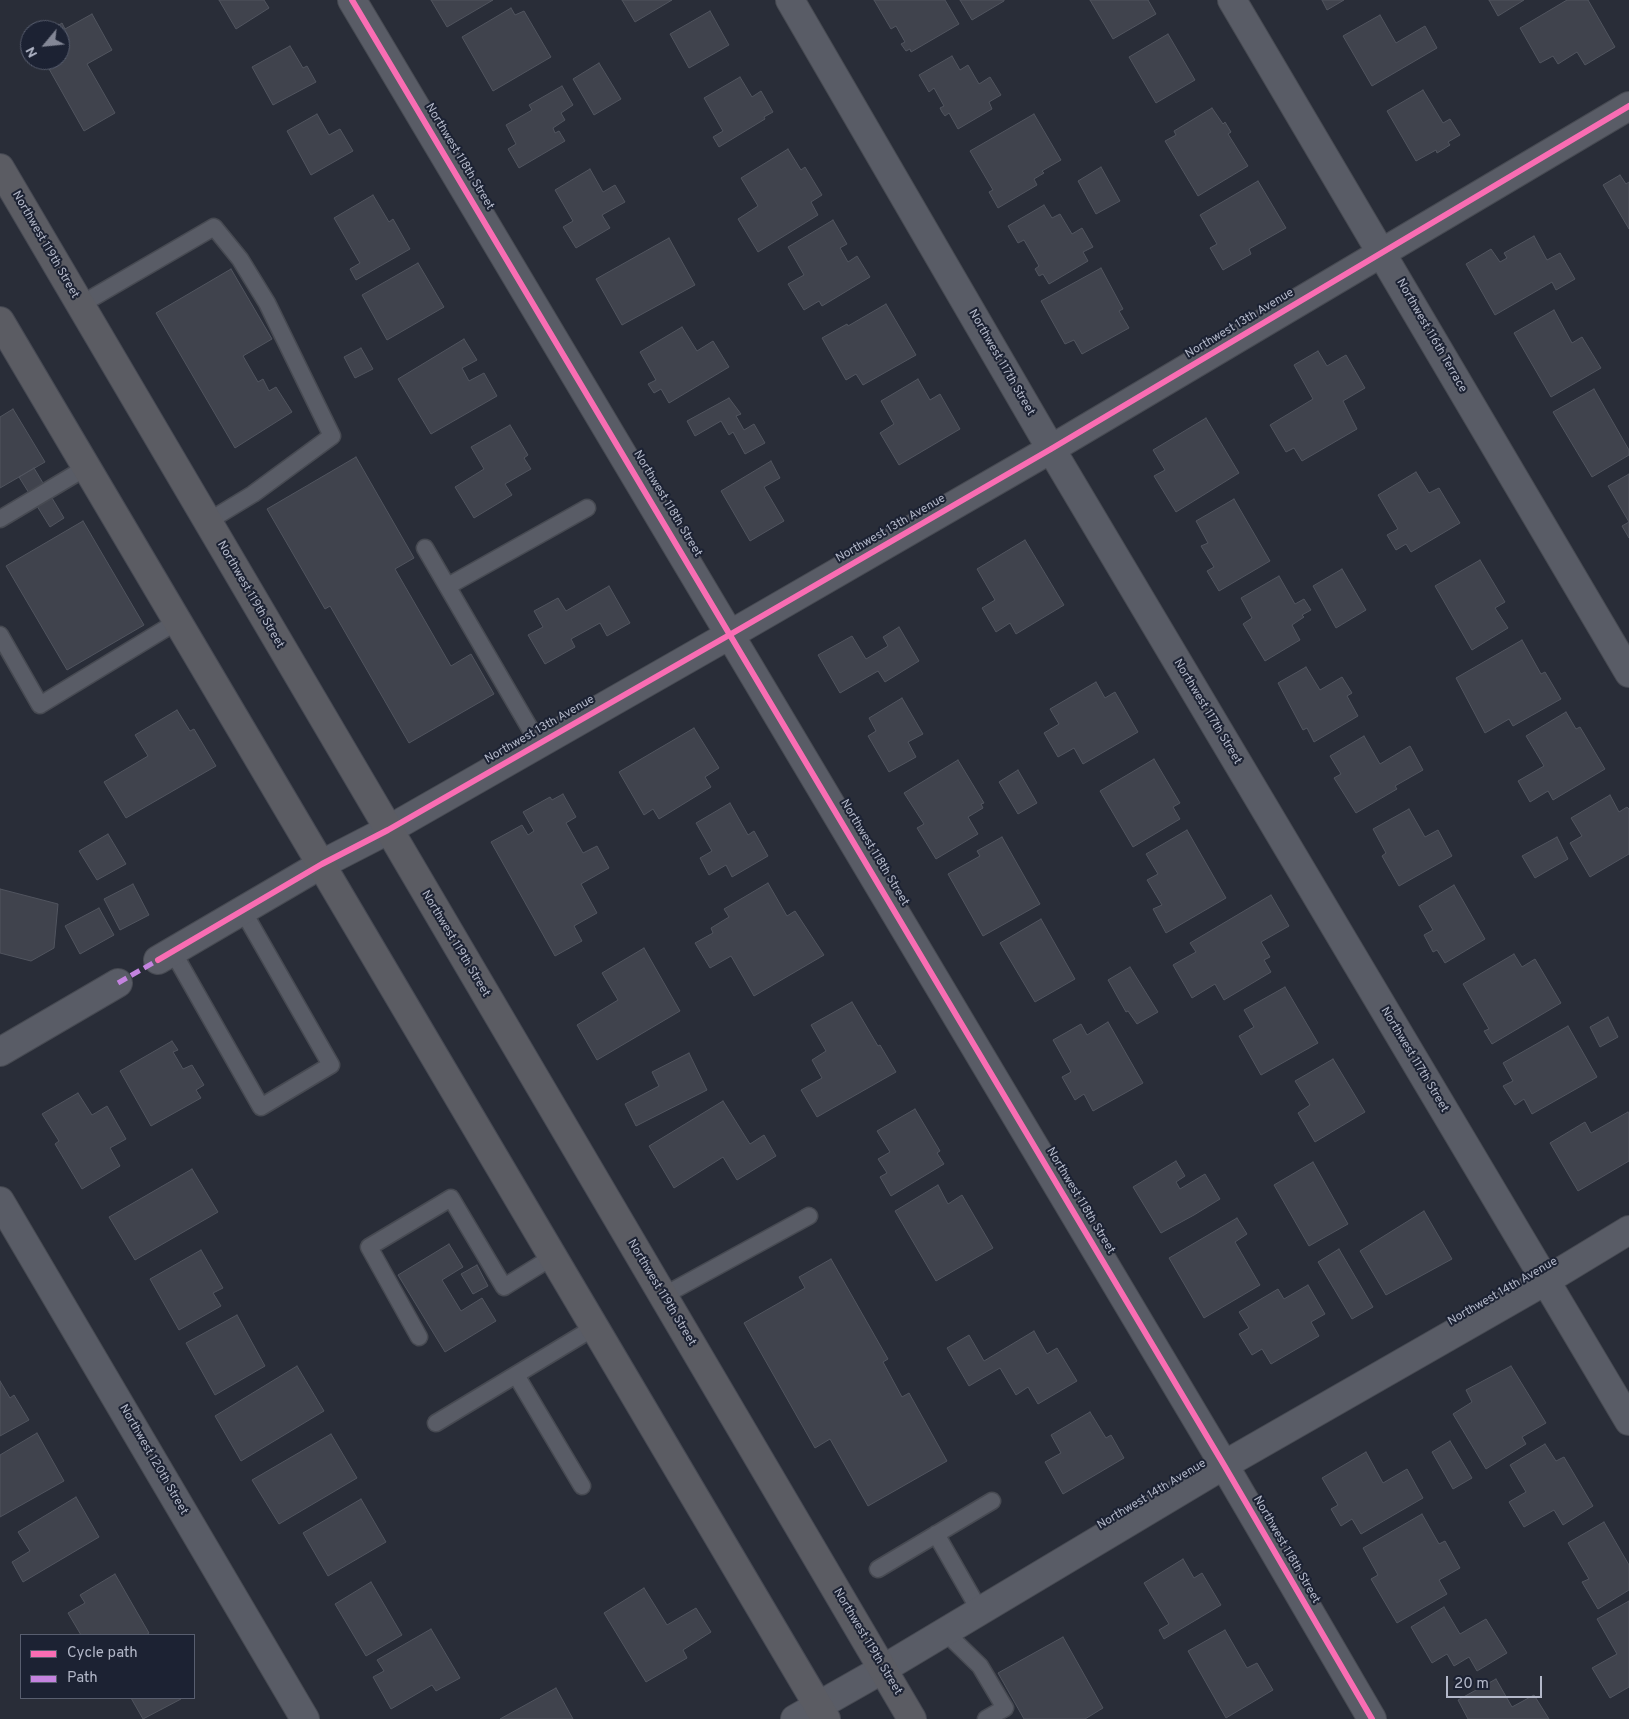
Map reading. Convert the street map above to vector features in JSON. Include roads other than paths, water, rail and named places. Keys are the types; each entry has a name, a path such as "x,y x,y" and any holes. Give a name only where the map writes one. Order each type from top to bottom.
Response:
{"highway":[{"name":"Northwest 119th Street","path":"0,168 912,1719"},
{"path":"3,334 86,467 178,621 822,1712"}],"street":[{"name":"Northwest 118th Street","path":"352,0 731,634 1224,1465 1372,1719"},
{"name":"Northwest 117th Street","path":"790,0 1051,449 1629,1421"},
{"name":"Northwest 116th Terrace","path":"1232,0 1629,673"},
{"name":"Northwest 13th Avenue","path":"165,956 322,864 388,830 1051,449 1629,106"},
{"path":"0,1052 118,983"},
{"name":"Northwest 120th Street","path":"0,1201 305,1719"},
{"name":"Northwest 14th Avenue","path":"795,1719 822,1712 883,1669 1224,1465 1545,1281 1629,1230"}],"lane":[{"path":"80,305 214,227 240,259 267,303 332,436 253,494 207,522"},
{"path":"0,518 86,467"},
{"path":"448,586 587,508"},
{"path":"426,548 539,744"},
{"path":"0,635 40,705 178,621"},
{"path":"165,956 260,1107 331,1065 243,911"},
{"path":"419,1337 369,1247 410,1222 452,1198 504,1287 554,1256"},
{"path":"663,1296 809,1216"},
{"path":"436,1424 595,1327"},
{"path":"516,1374 582,1486"},
{"path":"878,1569 992,1501"},
{"path":"936,1534 980,1611"},
{"path":"945,1632 980,1666 1005,1708 986,1719"}]}
